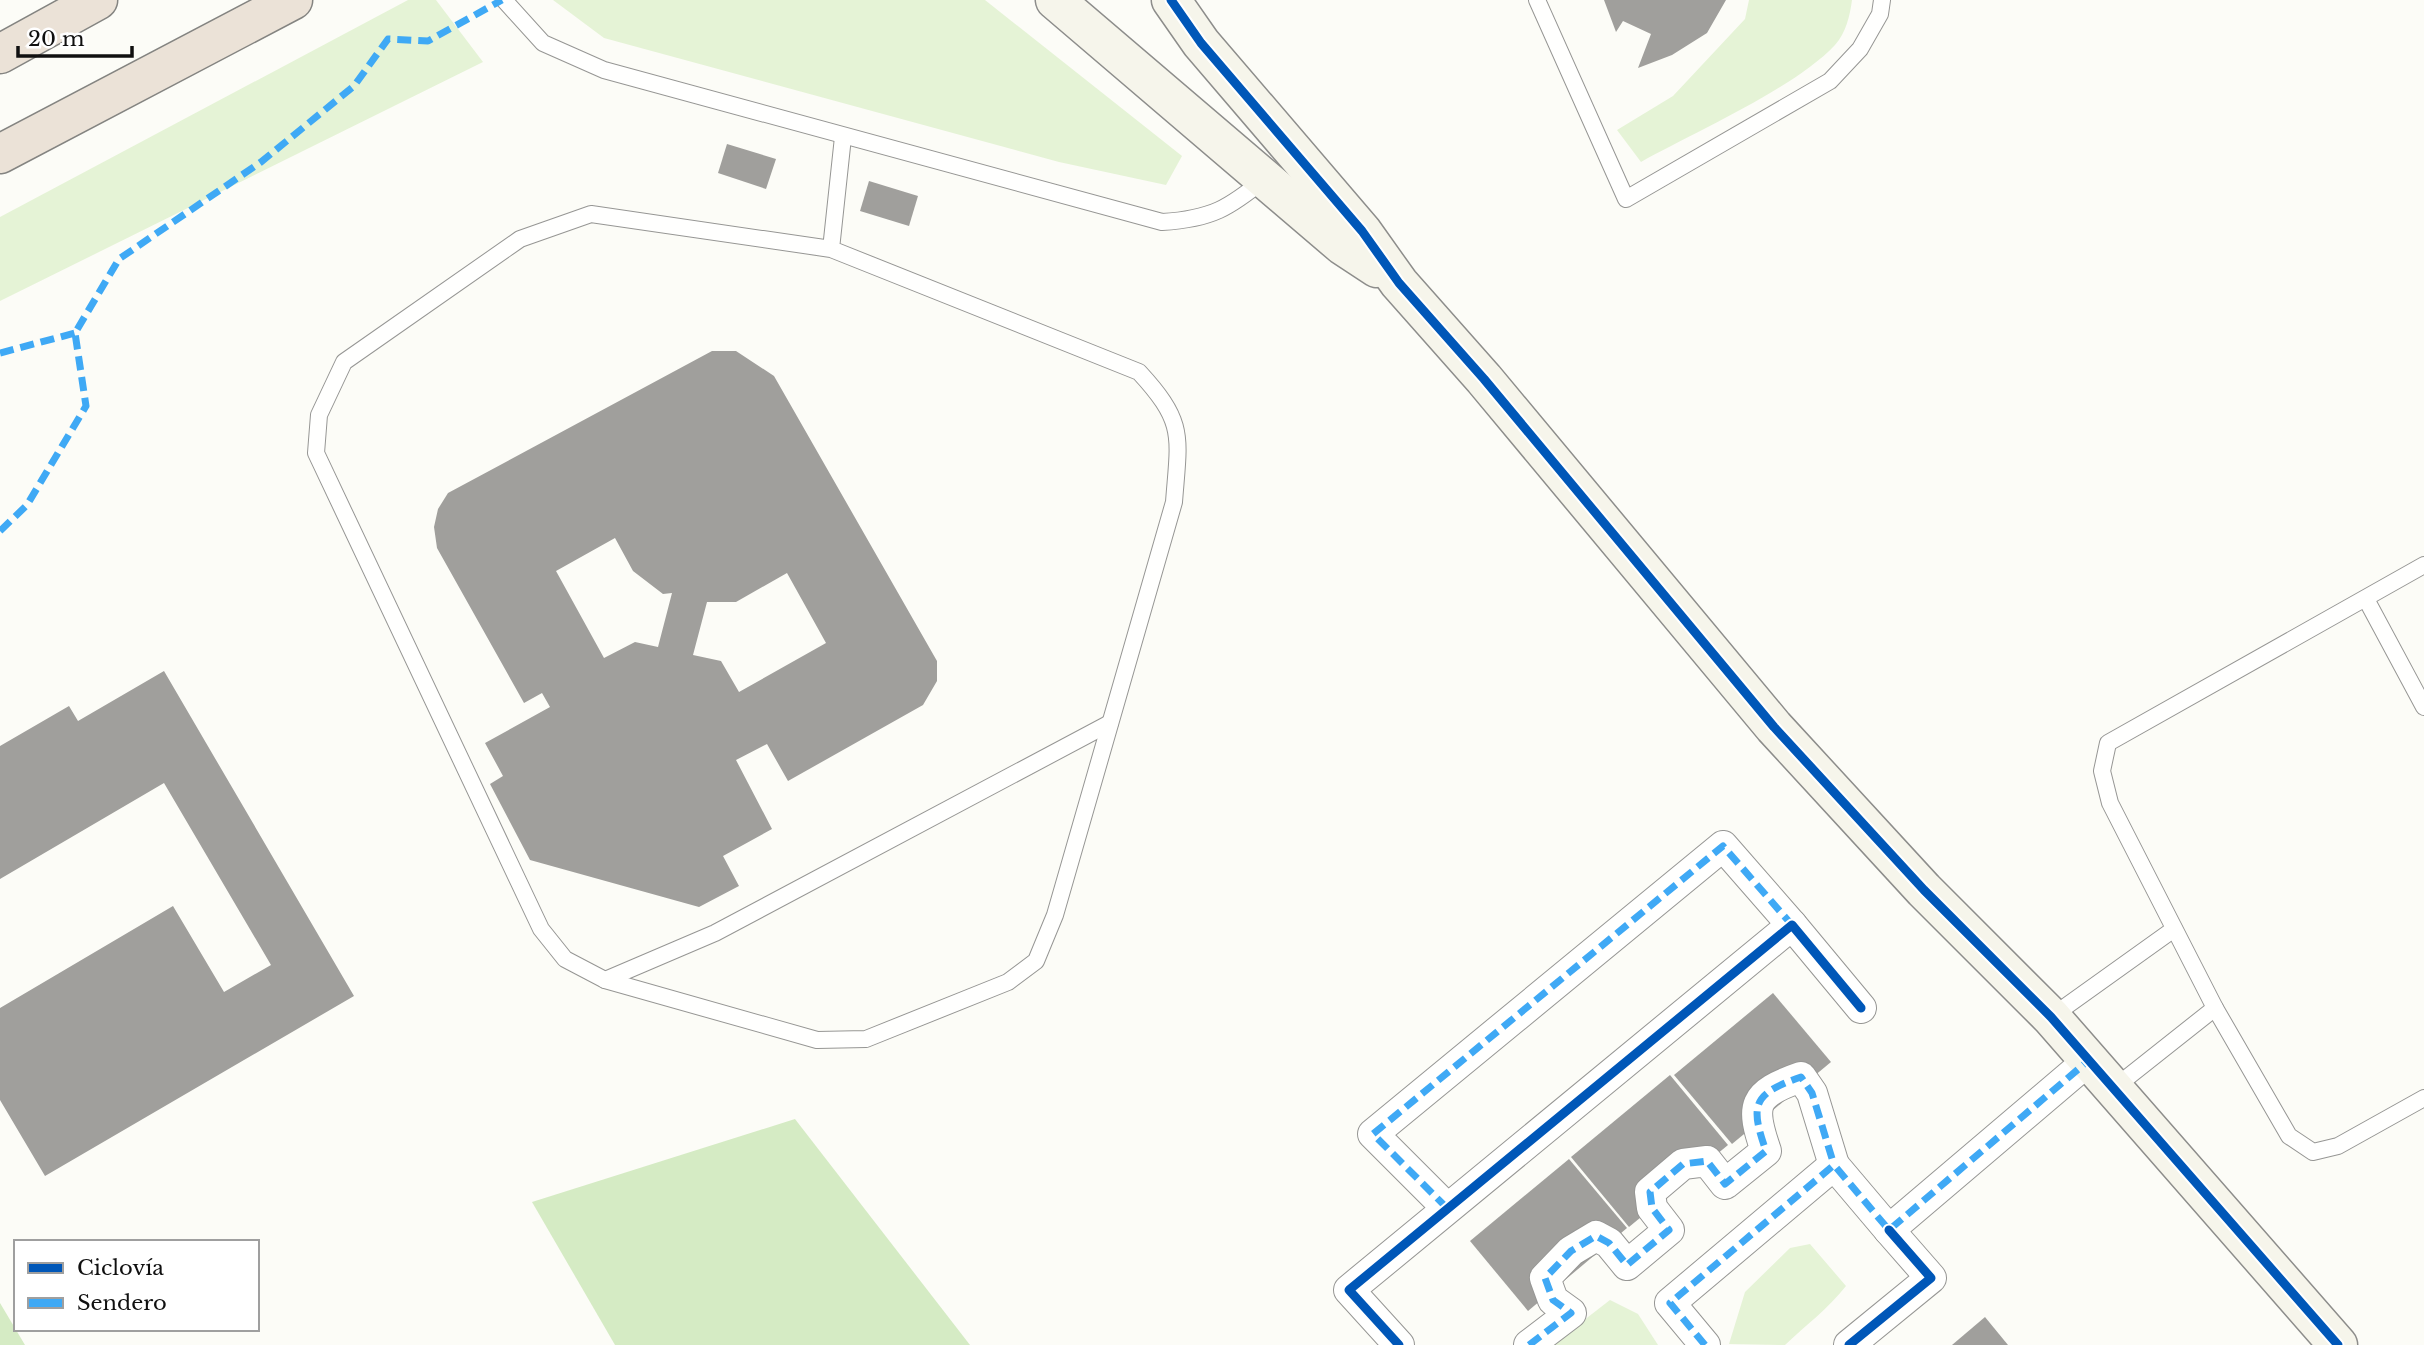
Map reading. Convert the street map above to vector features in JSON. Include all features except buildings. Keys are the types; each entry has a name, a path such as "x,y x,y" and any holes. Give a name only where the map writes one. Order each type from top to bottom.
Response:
{"highway":[{"path":"0,54 98,0"},
{"path":"0,154 293,0"}],"street":[{"path":"1055,0 1281,167"},
{"path":"1171,0 1281,167 1342,245 1399,283 1484,380 1774,727 1924,891 2052,1017 2338,1345"},
{"path":"1447,1208 1373,1134 1723,846 1861,1008"},
{"path":"1399,1345 1349,1290 1792,925"},
{"path":"1889,1230 2102,1074"},
{"path":"1529,1345 1571,1313 1553,1300 1545,1278 1562,1260 1596,1236 1609,1243 1627,1265 1669,1230 1652,1208 1650,1192 1683,1164 1707,1161 1725,1185 1766,1151 1755,1118 1759,1101 1782,1084 1801,1077 1807,1085 1834,1165 1931,1278 1849,1345"},
{"path":"1705,1345 1670,1303 1834,1165"}],"lane":[{"path":"504,0 543,43 604,70 1162,222 1190,220 1230,208 1281,167"},
{"path":"1537,0 1626,199 1830,81 1860,49 1880,14 1882,0"},
{"path":"831,249 843,137"},
{"path":"591,214 831,249 1139,372 1165,400 1179,435 1174,502 1055,915 1036,961 1008,982 866,1039 817,1040 605,979 565,959 541,929 316,453 319,415 344,362 520,239 591,214"},
{"path":"2424,565 2108,743 2102,771 2110,803 2174,929 2289,1136 2313,1152 2338,1146 2424,1098"},
{"path":"2366,599 2424,707"},
{"path":"605,979 715,933 1110,723"},
{"path":"2052,1017 2174,929"},
{"path":"2102,1074 2216,1008"}],"green space":[{"path":"408,0 436,0 483,62 0,301 0,217"},
{"path":"553,0 985,0 1182,156 1166,185 1059,162 604,38"},
{"path":"1749,0 1852,0 1842,35 1817,61 1770,93 1641,162 1617,130 1673,96 1745,19"},
{"path":"795,1119 970,1345 615,1345 532,1202"},
{"path":"1810,1244 1846,1286 1785,1345 1729,1344 1745,1292 1790,1248"},
{"path":"1610,1300 1638,1314 1658,1345 1552,1345"},
{"path":"0,1303 14,1331 25,1345 0,1345"}],"marked path":[{"path":"0,531 27,505 86,406 75,333 119,259 261,162 354,86 388,39 428,41 502,0"},
{"path":"0,353 75,333"},
{"path":"1447,1208 1373,1134 1723,846 1792,925"},
{"path":"1705,1345 1670,1303 1834,1165 1889,1230 2089,1060"},
{"path":"1529,1345 1571,1313 1553,1300 1545,1278 1571,1251 1596,1236 1609,1243 1627,1265 1669,1230 1652,1208 1650,1192 1683,1164 1707,1161 1725,1184 1766,1151 1757,1112 1759,1103 1773,1089 1801,1077 1812,1093 1834,1165"}],"cycle path":[{"path":"1171,0 1201,43 1362,231 1399,283 1484,379 1774,727 1924,890 2051,1017 2338,1345"},
{"path":"1399,1345 1349,1290 1792,925 1861,1008"},
{"path":"1849,1345 1931,1278 1889,1230"}]}
